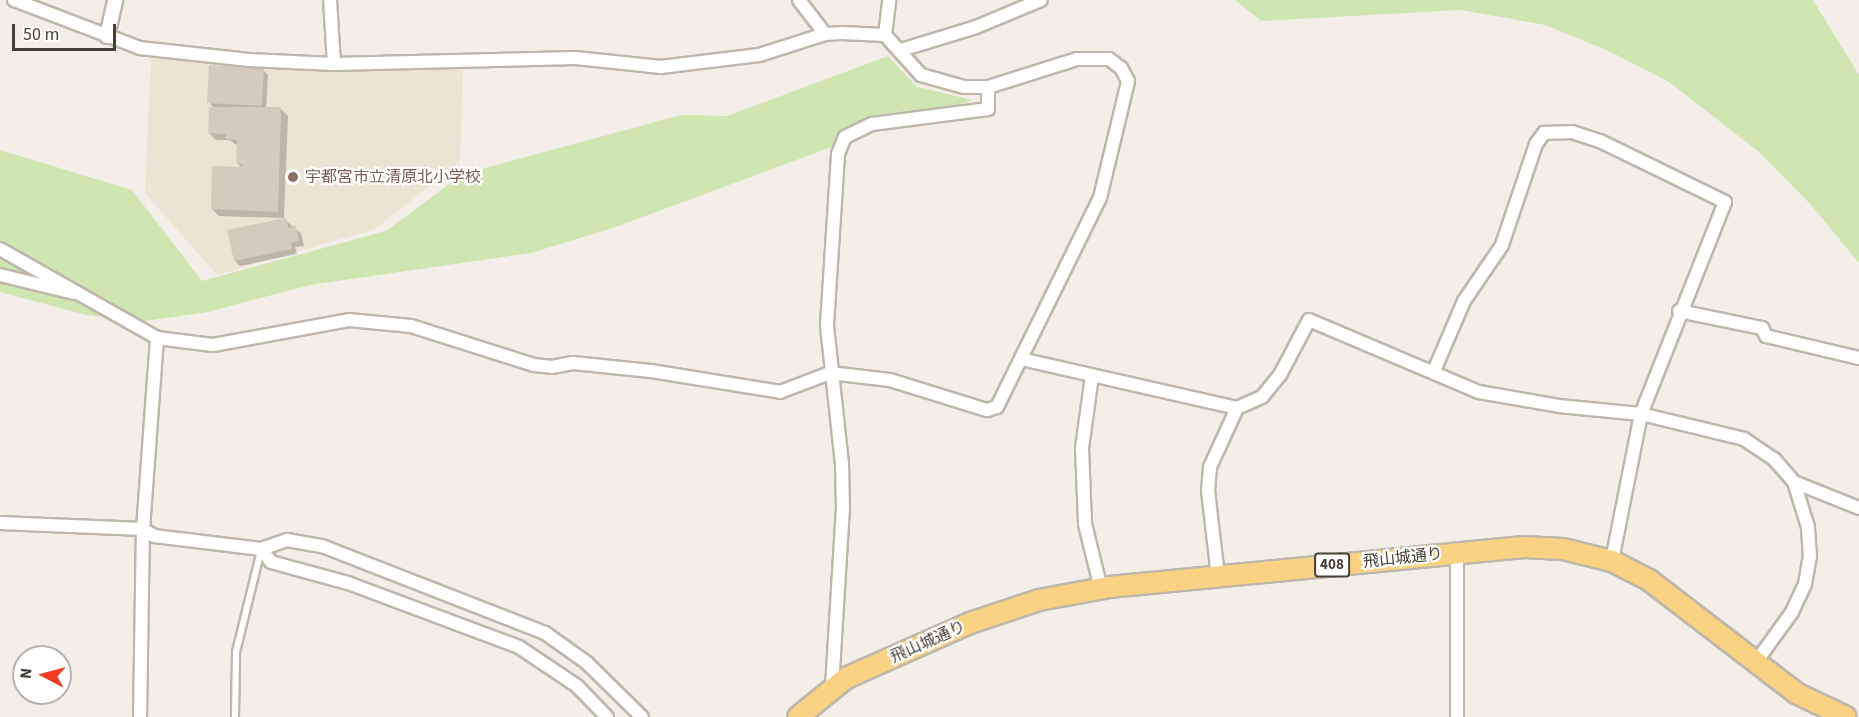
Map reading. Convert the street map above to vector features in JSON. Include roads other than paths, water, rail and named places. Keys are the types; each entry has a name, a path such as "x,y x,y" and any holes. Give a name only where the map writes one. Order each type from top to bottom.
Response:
{"highway":[{"name":"飛山城通り","path":"798,717 832,687 970,623 1039,600 1101,589 1218,576 1524,547 1563,549 1612,561 1676,598 1796,693 1846,717"}],"street":[{"path":"0,249 87,295 157,338 213,345 349,320 411,326 534,365 552,367 573,363 651,371 756,391 780,392 830,373 890,380 987,410 997,407 1100,198 1128,81 1121,68 1109,59 1077,59 988,87 964,87 921,75 885,35 825,34 759,55 661,67 575,58 334,64 175,54 107,36 14,0"},
{"path":"107,36 115,0"},
{"path":"330,0 334,64"},
{"path":"799,0 825,34"},
{"path":"885,35 889,0"},
{"path":"901,51 976,27 1041,0"},
{"path":"832,687 843,508 842,464 830,373 827,326 838,154 845,136 872,124 988,109 988,87"},
{"path":"1434,371 1464,301 1502,245 1536,144 1544,133 1572,132 1600,141 1725,202 1679,311 1641,414 1612,561"},
{"path":"0,275 87,295"},
{"path":"1679,311 1762,328 1766,336 1859,358"},
{"path":"1021,359 1237,408 1262,397 1280,375 1309,320 1479,392 1559,406 1641,414 1743,439 1774,459 1794,482 1808,527 1810,557 1805,584 1792,612 1756,662"},
{"path":"140,717 143,529 157,338"},
{"path":"1092,376 1082,448 1085,524 1101,589"},
{"path":"1218,576 1208,491 1210,467 1237,408"},
{"path":"1794,482 1859,508"},
{"path":"0,523 143,529 154,536 261,549 286,540 322,546 535,629 587,663 642,717"},
{"path":"261,549 271,562 348,582 519,647 577,686 607,717"},
{"path":"1457,553 1457,717"}],"lane":[{"path":"235,717 236,652 261,549"}],"place":[{"name":"宇都宮市立清原北小学校","path":"293,177"}]}
